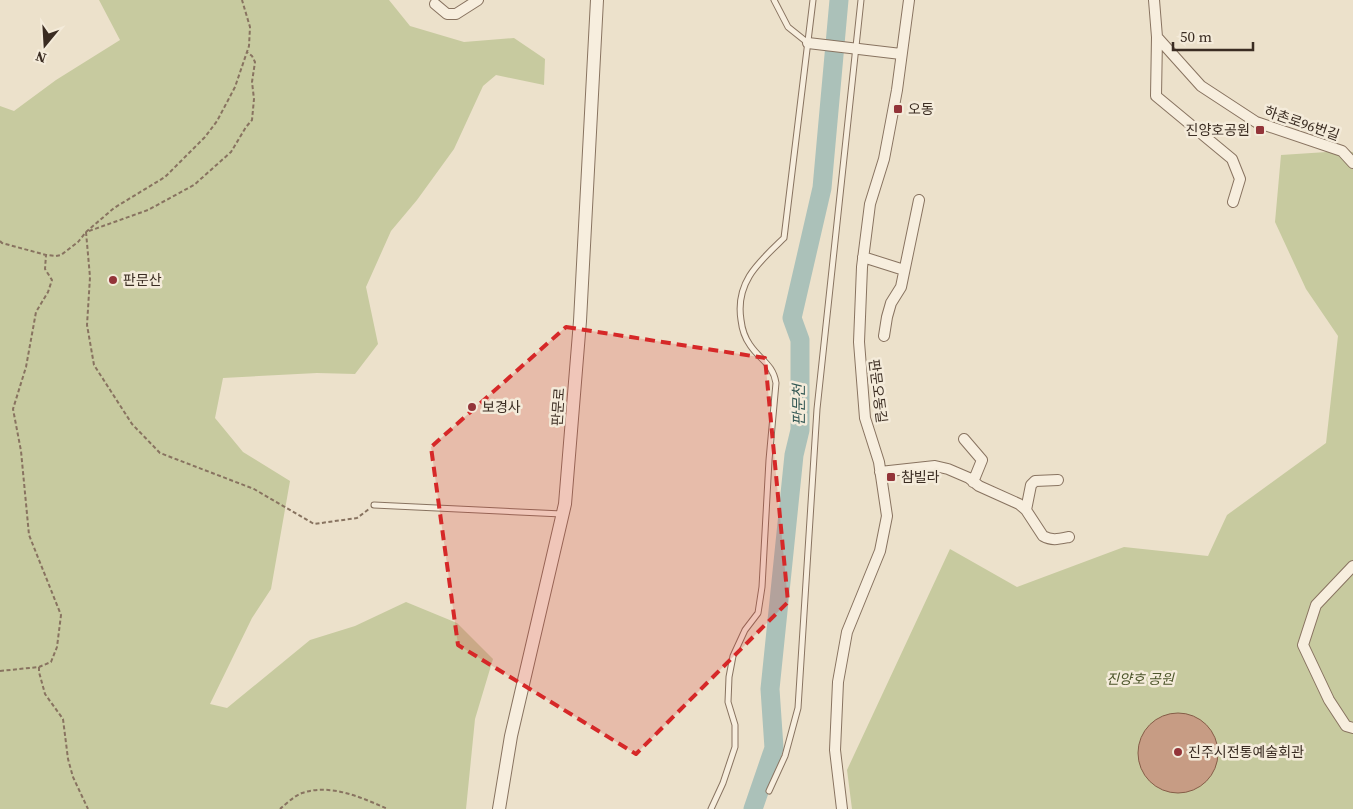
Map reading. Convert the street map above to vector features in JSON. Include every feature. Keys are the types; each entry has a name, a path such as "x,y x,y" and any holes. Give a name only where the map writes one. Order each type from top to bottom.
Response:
{"street":[{"path":"435,4 447,14 456,14 478,0"},
{"name":"판문로","path":"499,809 511,736 566,504 580,321 596,0"},
{"name":"판문오동길","path":"842,809 835,750 838,682 847,632 880,552 887,516 879,462 865,418 859,342 863,258 870,204 884,158 902,54 909,0"},
{"path":"1154,0 1157,37 1156,96 1232,159 1240,178 1234,202"},
{"name":"하촌로96번길","path":"1157,37 1201,86 1256,122 1342,151 1353,163"},
{"path":"808,43 902,54"},
{"path":"884,336 886,317 891,303 901,287 919,200"},
{"path":"863,258 904,270"},
{"path":"964,439 982,460 973,482"},
{"path":"880,472 935,466 948,469 978,486 1019,504 1026,510 1043,536 1055,540 1069,537"},
{"path":"1026,510 1031,486 1035,481 1058,480"},
{"path":"1353,566 1316,605 1303,645 1329,700 1346,726 1353,728"}],"lane":[{"path":"774,0 788,27 808,43"},
{"path":"711,809 723,783 735,746 735,725 728,702 728,677 733,656 745,630 758,613 762,587 769,460 776,383 774,372 749,345 742,331 739,307 743,287 757,263 784,238 813,0"},
{"path":"769,791 785,756 798,708 818,409 855,48 862,0"},
{"path":"374,505 563,514"}],"path":[{"path":"0,241 46,255 56,256 61,254 78,242 86,232 114,208 165,177 205,138 217,121 235,87 249,46 250,27 242,0"},
{"path":"86,232 148,210 194,185 231,152 252,120 254,99 252,82 255,62 247,52"},
{"path":"86,232 90,277 87,324 94,365 132,424 160,453 254,489 314,524 357,518 374,505"},
{"path":"0,671 39,667 50,662 57,647 61,615 29,535 21,450 13,409 26,367 36,312 48,292 52,280 45,269 46,255"},
{"path":"39,667 45,694 63,719 68,759 73,777 88,809"},
{"path":"280,809 300,794 311,791 330,790 352,794 388,809"}],"highlighted area":[{"path":"566,327 765,358 788,602 636,754 458,645 431,447"}],"green space":[{"path":"99,0 389,0 410,26 464,42 514,38 545,59 544,85 496,75 483,86 454,149 417,200 391,231 366,287 378,344 355,374 317,373 223,378 215,418 243,452 290,481 271,589 252,618 210,704 227,708 310,640 355,626 406,602 457,623 493,659 475,719 466,809 0,809 0,106 14,111 56,80 120,40"},
{"name":"진양호 공원","path":"1353,152 1353,809 852,809 847,770 950,549 1017,587 1124,547 1208,556 1227,515 1326,443 1338,336 1306,289 1275,222 1281,155"}],"building":[{"name":"진주시전통예술회관","path":"1178,713 1193,716 1206,725 1215,738 1218,753 1215,768 1206,781 1193,790 1178,793 1163,790 1150,781 1141,768 1138,753 1141,738 1150,725 1163,716"}],"waterway":[{"name":"판문천","path":"753,809 774,748 770,689 794,455 800,430 800,340 792,318 822,188 839,0"}],"place":[{"name":"오동","path":"898,109"},
{"name":"진양호공원","path":"1260,130"},
{"name":"판문산","path":"113,280"},
{"name":"보경사","path":"472,407"},
{"name":"참빌라","path":"891,477"},
{"name":"진주시전통예술회관","path":"1178,752"}]}
